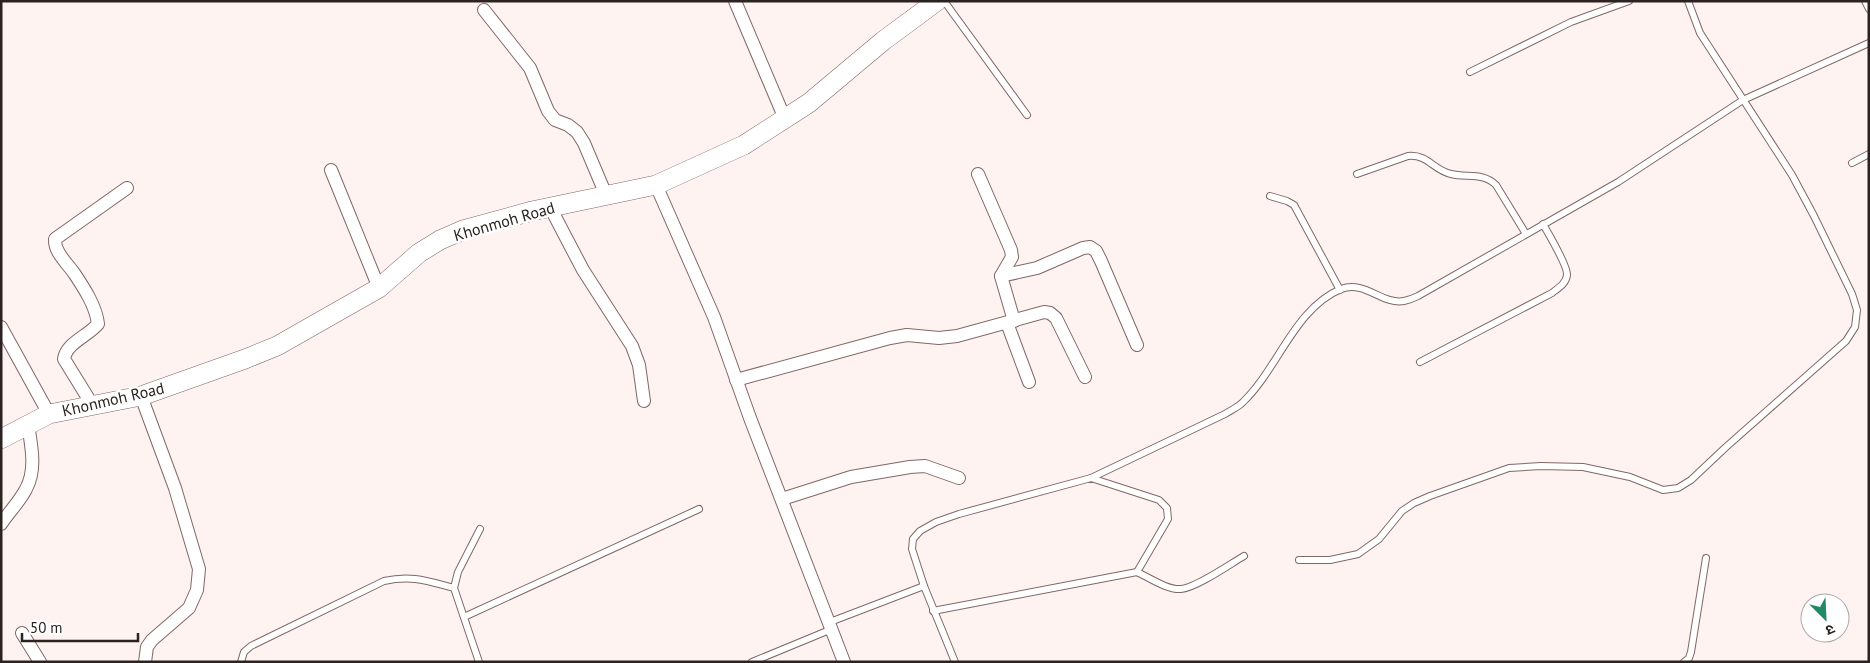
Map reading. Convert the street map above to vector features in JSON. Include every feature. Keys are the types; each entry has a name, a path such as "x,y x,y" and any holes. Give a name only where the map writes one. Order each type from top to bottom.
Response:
{"main road":[{"name":"Khonmoh Road","path":"1,439 49,414 141,396 277,346 379,288 419,253 440,240 463,230 550,207 656,184 744,145 809,103 883,41 937,1"}],"street":[{"path":"734,1 785,119"},
{"path":"484,10 530,68 548,111 555,120 568,125 580,138 606,195"},
{"path":"331,170 379,288"},
{"path":"978,174 1011,250 1012,257 1001,276 1011,322 1029,382"},
{"path":"656,184 714,317 736,380 844,662"},
{"path":"93,406 64,359 65,353 70,347 94,330 98,324 97,316 75,275 54,246 54,239 127,188"},
{"path":"550,207 583,270 632,346 638,365 644,401"},
{"path":"1001,276 1036,268 1083,248 1090,247 1096,251 1101,261 1137,345"},
{"path":"736,380 890,338 907,335 948,337 1044,312 1050,313 1056,318 1085,376"},
{"path":"1,327 49,414"},
{"path":"141,396 175,488 199,569 197,590 189,608 152,640 147,647 145,662"},
{"path":"1,524 26,490 30,481 32,472 28,424"},
{"path":"782,499 851,477 910,467 931,468 959,478"},
{"path":"22,633 40,662"}],"lane":[{"path":"944,1 1027,115"},
{"path":"1470,72 1571,22 1629,1"},
{"path":"1299,560 1338,559 1358,554 1379,539 1402,511 1414,503 1453,487 1509,468 1541,466 1582,467 1630,477 1663,490 1678,488 1690,480 1846,341 1856,327 1857,310 1852,294 1814,216 1792,175 1700,33 1688,1"},
{"path":"1865,1 1869,8"},
{"path":"955,662 924,586 912,549 913,539 920,531 936,522 959,514 1092,478 1225,414 1243,403 1258,386 1302,321 1315,306 1340,290 1350,287 1361,288 1390,300 1403,302 1418,296 1644,166 1742,100 1869,43"},
{"path":"1852,163 1869,154"},
{"path":"1357,174 1408,156 1416,155 1449,174 1484,176 1496,185 1526,234"},
{"path":"1270,196 1287,200 1294,205 1340,290"},
{"path":"1420,362 1552,293 1563,285 1567,275 1565,266 1543,224"},
{"path":"1092,478 1159,500 1167,508 1168,519 1137,572"},
{"path":"464,617 699,509"},
{"path":"479,662 454,588 458,572 480,529"},
{"path":"934,611 1137,572 1171,587 1182,589 1192,586 1244,556"},
{"path":"1684,662 1689,658 1691,652 1706,558"},
{"path":"241,662 244,652 251,646 384,581 400,577 414,578 454,588"},
{"path":"752,662 924,586"}]}
